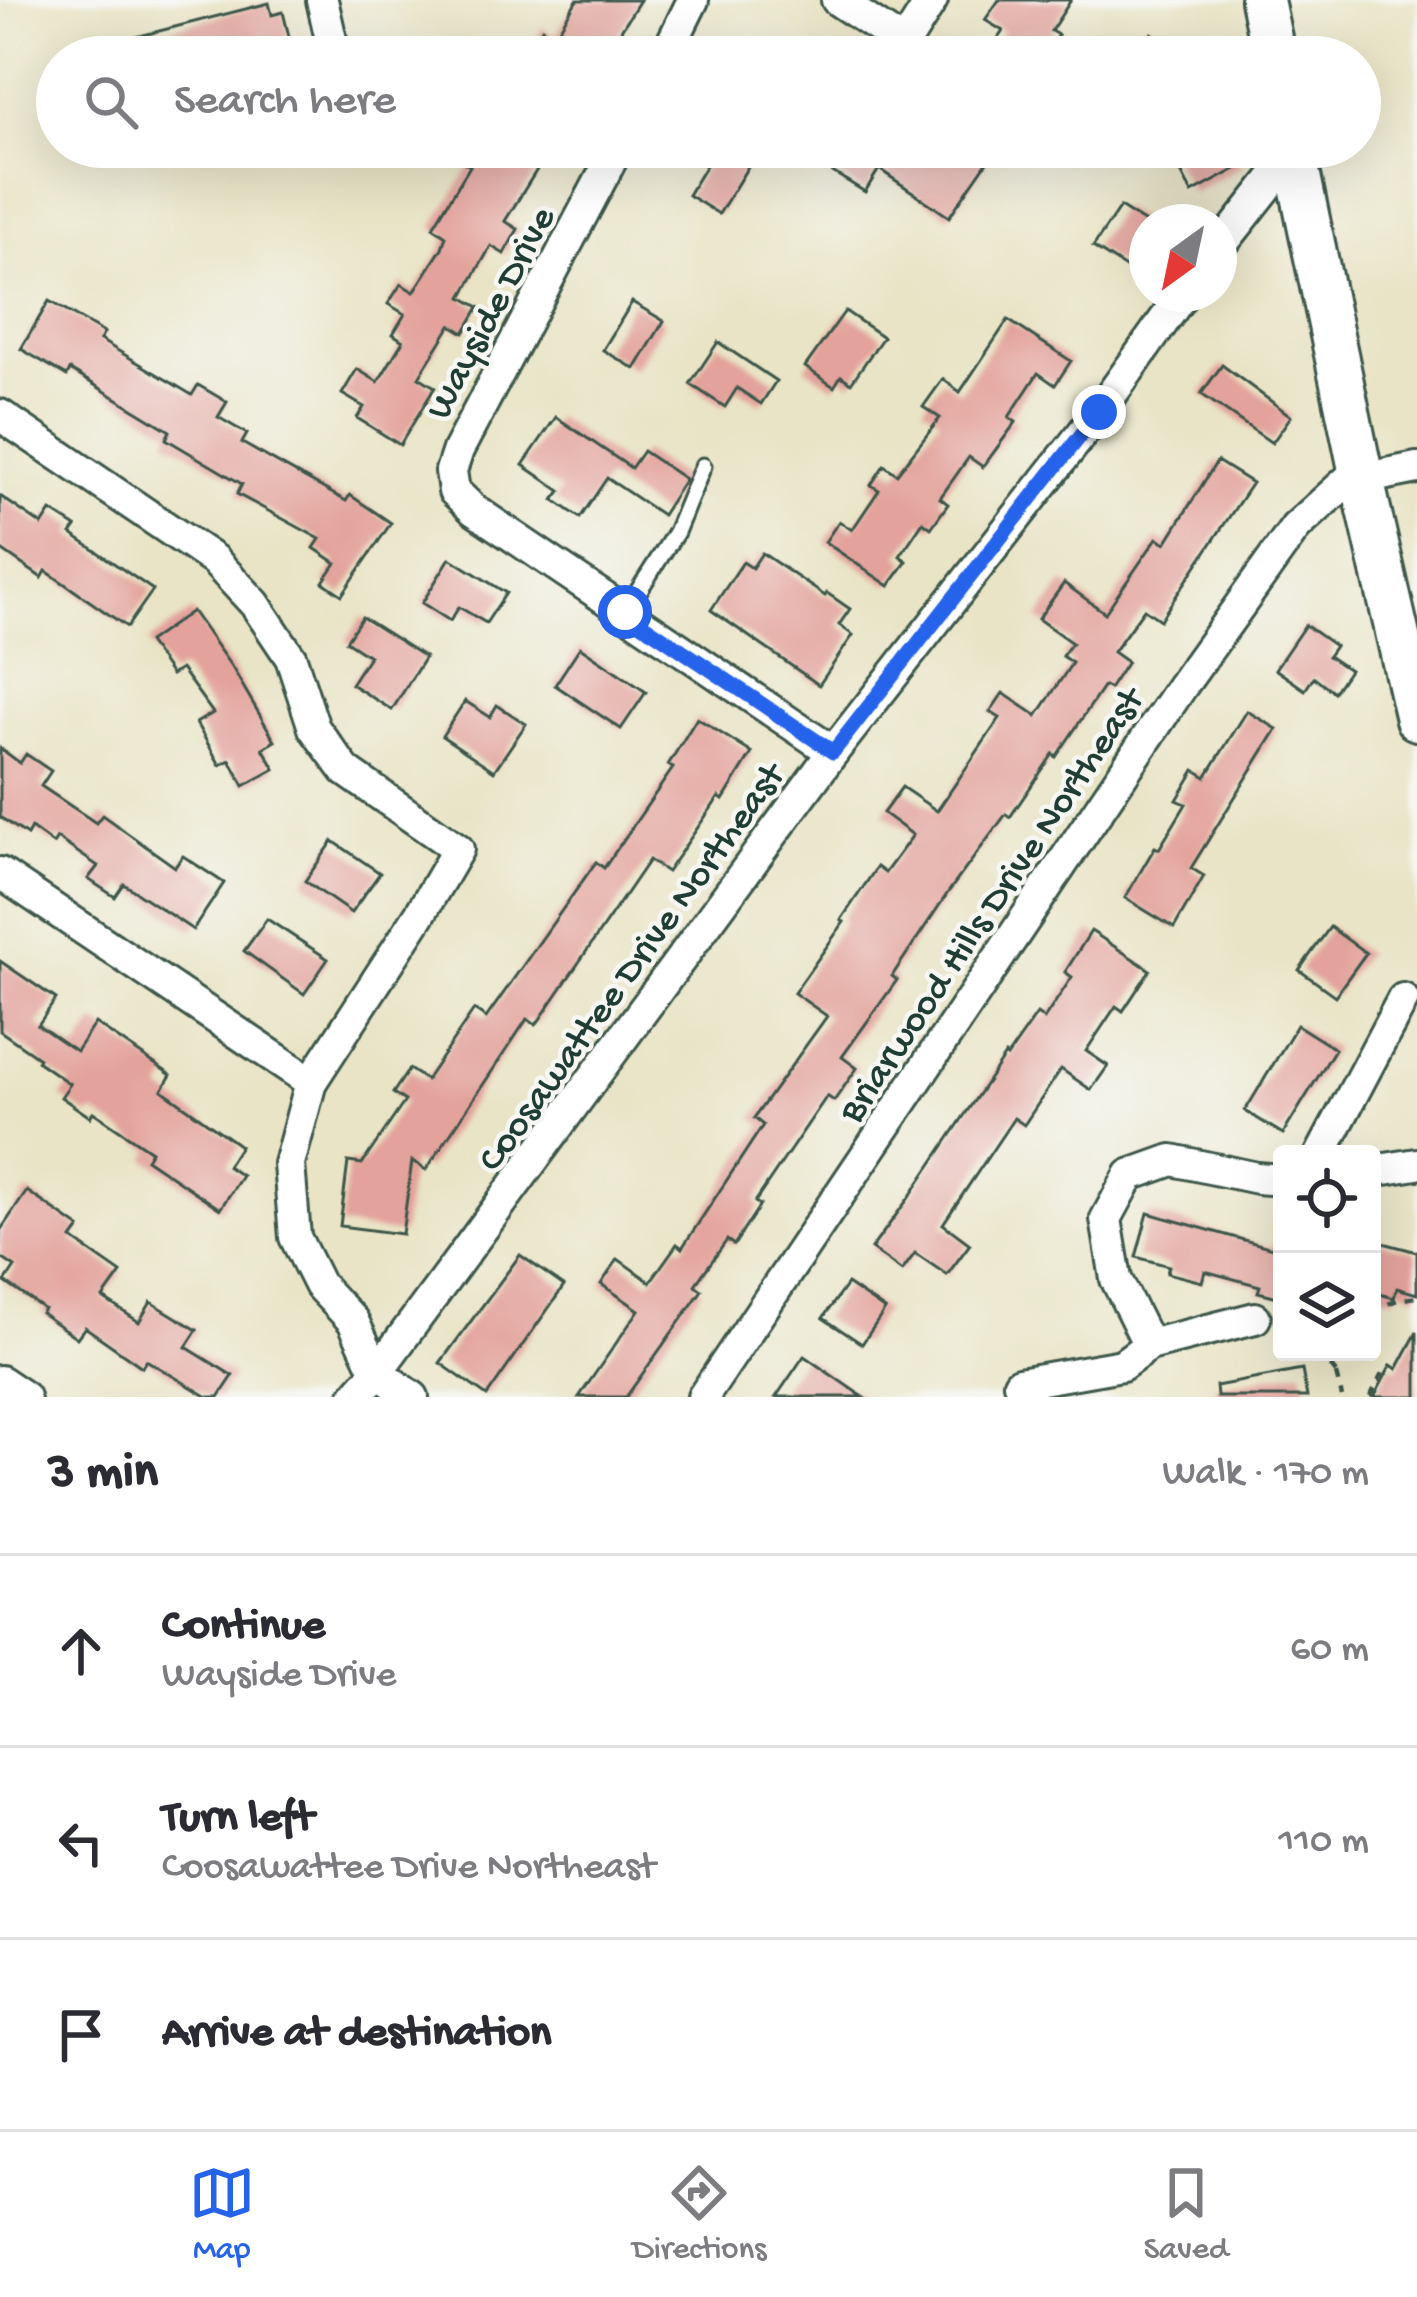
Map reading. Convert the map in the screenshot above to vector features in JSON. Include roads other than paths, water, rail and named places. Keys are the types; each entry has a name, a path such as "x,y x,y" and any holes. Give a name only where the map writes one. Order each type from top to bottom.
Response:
{"street":[{"path":"322,0 330,36"},
{"path":"675,36 693,0"},
{"path":"837,0 881,36"},
{"path":"909,36 932,0"},
{"path":"1262,0 1270,36"},
{"name":"Wayside Drive","path":"607,168 458,450 451,471 454,491 474,510 833,752"},
{"path":"1237,225 1282,168"},
{"path":"1297,168 1417,719"},
{"name":"Coosawattee Drive Northeast","path":"355,1397 833,752 1099,412 1170,312"},
{"path":"0,415 214,560 255,604 291,658 314,728 346,771 458,849 311,1082 289,1164 295,1237 319,1285 353,1321 377,1372 413,1397"},
{"path":"1362,479 1417,468"},
{"name":"Briarwood Hills Drive Northeast","path":"703,1397 1182,686 1296,527 1350,478 1362,479"},
{"path":"0,873 311,1082"},
{"path":"1326,1145 1403,999"},
{"path":"1148,1345 1116,1279 1106,1219 1130,1175 1172,1160 1273,1179"},
{"path":"1381,1170 1417,1164"},
{"path":"1019,1382 1122,1365 1148,1345 1256,1318"},
{"path":"0,1381 24,1397"}],"lane":[{"path":"625,612 676,532 703,466"}]}
